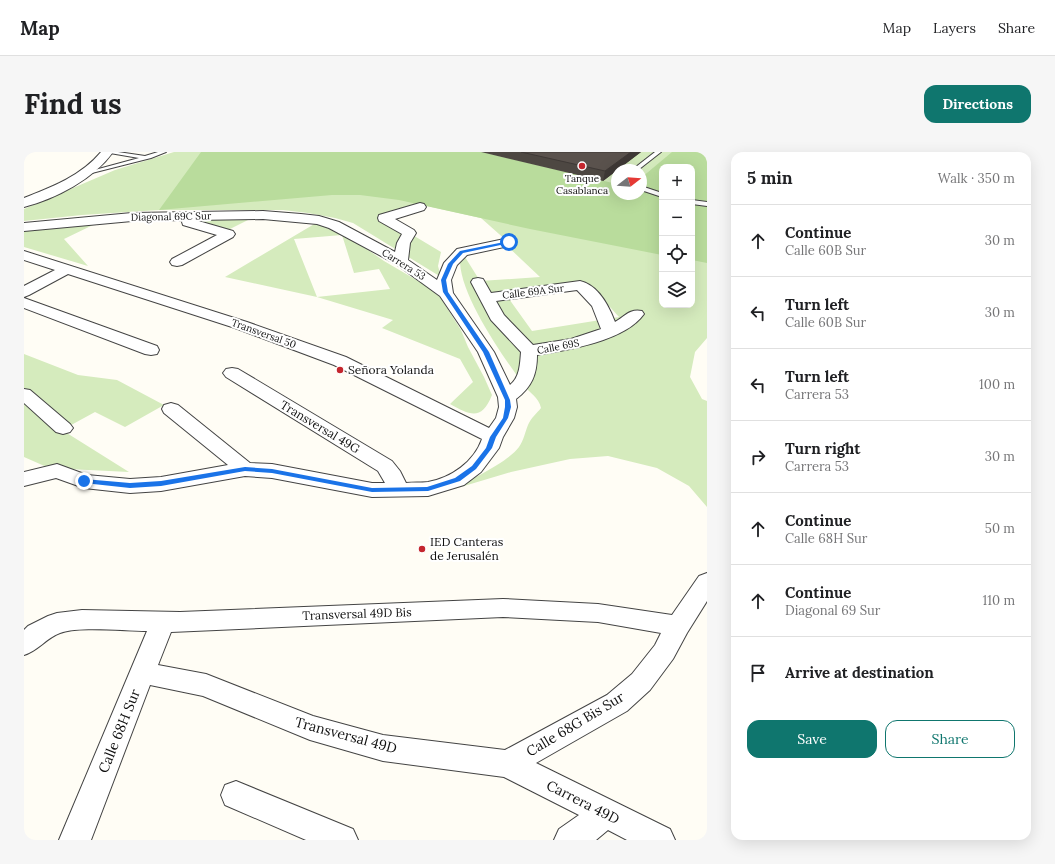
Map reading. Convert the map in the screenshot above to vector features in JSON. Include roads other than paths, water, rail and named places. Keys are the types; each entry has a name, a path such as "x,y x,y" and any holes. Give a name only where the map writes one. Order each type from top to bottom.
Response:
{"street":[{"path":"24,203 82,175 96,166 107,152"},
{"path":"401,261 402,245 409,233 384,218 420,206"},
{"name":"Diagonal 69C Sur","path":"24,227 166,216 263,215 319,220"},
{"path":"166,216 228,234 177,262"},
{"name":"Carrera 53","path":"319,220 334,225 401,261 445,292 486,352 507,397 508,407 506,418 493,437"},
{"path":"445,292 444,280 451,264 462,252 509,242"},
{"name":"Transversal 50","path":"24,255 241,325 340,361 493,437"},
{"path":"24,292 67,269"},
{"path":"478,282 497,317 529,351"},
{"name":"Calle 69A Sur","path":"486,298 580,285 598,304 605,314 610,332"},
{"path":"24,303 151,350"},
{"name":"Calle 69S","path":"507,397 522,387 528,375 529,351 576,343 610,332 627,323 636,314"},
{"name":"Transversal 49G","path":"232,373 384,466 393,476 398,490"},
{"path":"24,394 63,428"},
{"path":"171,409 245,469"},
{"path":"24,480 57,471 84,481 130,486 161,484 245,469 272,471 372,490 428,489 457,480 474,468 489,448 493,437"},
{"name":"Calle 68G Bis Sur","path":"508,764 617,703 641,682 664,652 678,626 707,582"},
{"name":"Transversal 49D Bis","path":"31,639 57,623 82,620 180,622 503,608 598,613 678,626"},
{"name":"Calle 68H Sur","path":"75,840 163,621"},
{"name":"Transversal 49D","path":"143,673 206,685 310,728 383,748 508,764"},
{"name":"Carrera 49D","path":"508,764 659,840"},
{"path":"236,795 342,840"},
{"path":"570,840 606,814"}],"lane":[{"path":"107,152 149,157"},
{"path":"82,175 163,152"},
{"path":"643,164 658,152"},
{"path":"647,190 659,194"},
{"path":"695,202 707,204"}],"place":[{"name":"Tanque Casablanca","path":"582,166"},
{"name":"Señora Yolanda","path":"340,370"},
{"name":"IED Canteras de Jerusalén","path":"422,549"}]}
